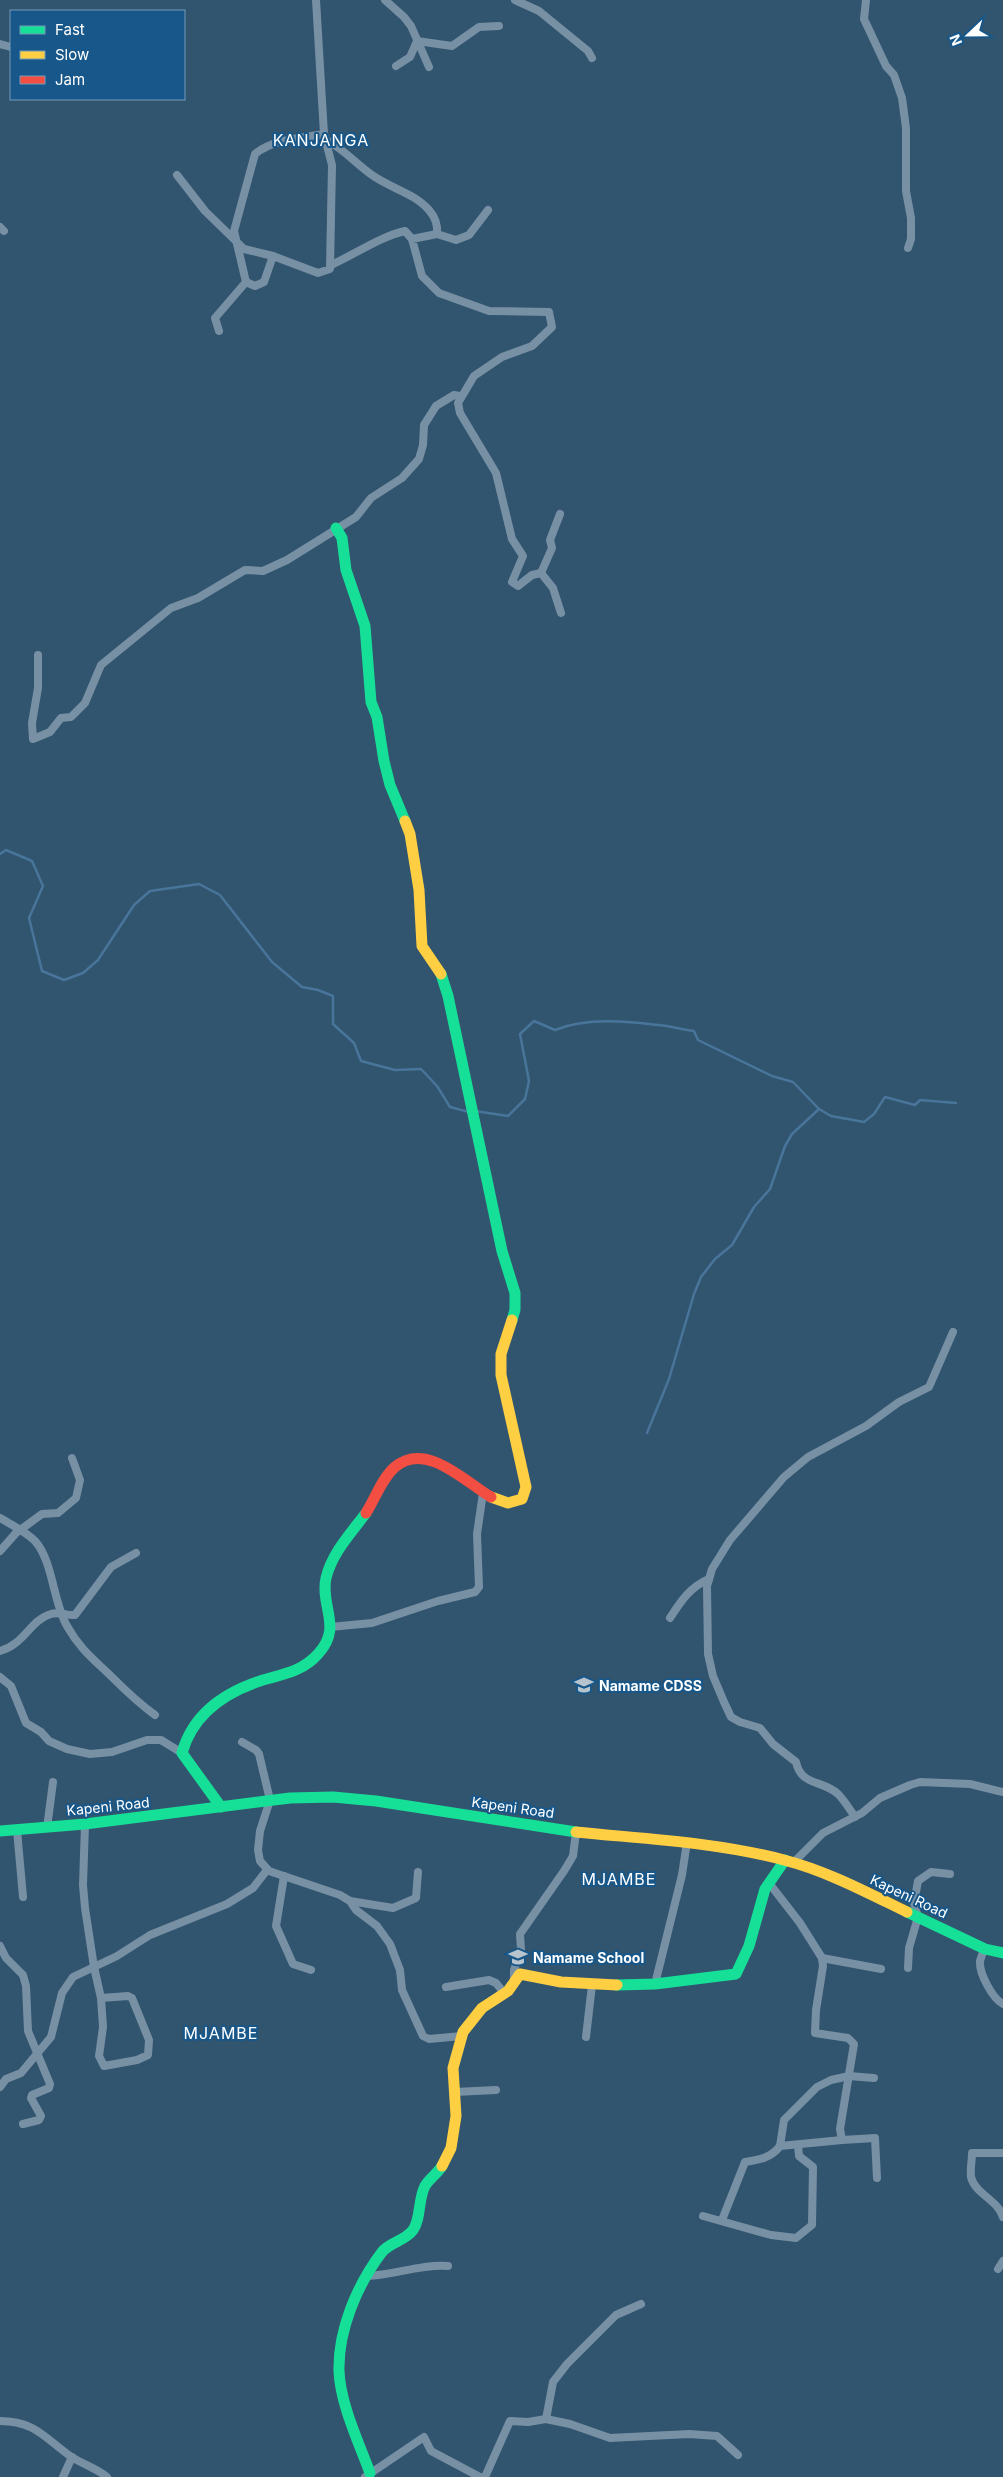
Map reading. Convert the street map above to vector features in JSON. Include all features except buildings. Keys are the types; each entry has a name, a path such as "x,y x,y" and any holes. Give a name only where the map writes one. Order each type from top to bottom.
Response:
{"street":[{"path":"316,0 325,137 332,165 330,212 331,265"},
{"path":"385,0 404,17 429,66"},
{"path":"515,0 539,11 588,51 592,58"},
{"path":"866,0 864,19 886,66 894,75 902,98 906,128 906,192 911,218 911,239 908,248"},
{"path":"417,41 452,46 479,27 499,26"},
{"path":"396,66 410,57 417,41"},
{"path":"246,282 234,231 255,154 274,143 325,137 343,149 386,185 419,201 429,210 438,225 438,234"},
{"path":"177,175 205,211 244,249 273,256 318,273 330,269 331,265 386,236 405,231 412,240 422,276 438,293 489,311 549,312 552,318 552,328 532,346 502,358 474,376 460,396 458,403 460,414 496,473 512,539 523,556 512,582 518,586 532,575 541,573"},
{"path":"412,240 438,234 456,240 469,234 488,210"},
{"path":"246,282 255,286 264,282 273,256"},
{"path":"219,331 215,318 246,282"},
{"path":"38,655 38,688 32,723 33,739 50,732 61,718 71,717 85,703 101,665 171,608 198,598 245,570 262,571 287,560 356,517 371,498 402,478 419,458 423,445 424,426 436,406 454,395 460,396"},
{"path":"541,573 552,548 550,540 560,514"},
{"path":"182,1753 184,1743 197,1716 218,1702 254,1684 294,1673 318,1655 324,1647 332,1616 325,1585 327,1575 344,1543 367,1511 390,1472 398,1464 414,1458 435,1462 454,1470 483,1493 496,1500 511,1504 522,1498 526,1487 501,1375 501,1354 515,1310 515,1293 502,1251 476,1121 442,975 422,946 419,890 410,834 390,785 384,761 377,717 371,702 365,626 346,570 342,538 336,528"},
{"path":"541,573 552,588 561,613"},
{"path":"855,1817 838,1794 807,1781 798,1771 796,1762 773,1744 760,1728 731,1717 713,1676 708,1654 706,1612 709,1579 712,1569 730,1540 784,1477 808,1458 866,1426 899,1402 929,1387 953,1332"},
{"path":"0,1551 21,1529 42,1514 58,1514 76,1498 80,1480 72,1458"},
{"path":"330,1627 372,1623 438,1601 475,1592 479,1587 478,1534 483,1493"},
{"path":"0,1518 21,1529 36,1543 47,1565 67,1627 88,1658 114,1679 127,1694 155,1715"},
{"path":"0,1651 12,1647 35,1624 51,1614 75,1615 111,1567 136,1553"},
{"path":"670,1618 682,1599 698,1584 709,1579"},
{"path":"0,1677 11,1686 26,1723 42,1732 49,1741 67,1749 90,1754 112,1752 147,1740 161,1740 182,1753 221,1807"},
{"path":"242,1742 256,1750 259,1754 270,1800 258,1841 258,1856 267,1870 328,1890 350,1901 393,1908 416,1898 418,1872"},
{"path":"47,1828 53,1782"},
{"path":"480,2477 435,2454 431,2451 424,2436 368,2475 344,2399 338,2365 343,2331 355,2299 385,2248 400,2241 413,2230 425,2186 440,2171 453,2143 456,2116 454,2068 456,2051 469,2021 482,2008 505,1994 518,1974 592,1985 655,1984 736,1974 749,1946 759,1907 769,1883 789,1861 823,1833 855,1817 880,1798 920,1782 970,1784 1003,1792"},
{"name":"Kapeni Road","path":"0,1831 85,1824 314,1796 362,1799 576,1832 687,1842 789,1861 844,1882 985,1948 1003,1953"},
{"path":"85,1824 83,1885 94,1967 101,1998 103,2027 99,2056 104,2066 137,2060 148,2055 149,2040 132,1998 128,1996 101,1998"},
{"path":"17,1830 23,1896"},
{"path":"514,1981 514,1970 520,1950 520,1934 573,1856 576,1832"},
{"path":"655,1984 682,1875 687,1842"},
{"path":"0,2087 6,2079 21,2073 52,2034 59,2003 68,1982 79,1973 94,1967 150,1935 227,1904 254,1888 267,1870"},
{"path":"908,1968 909,1948 918,1917 914,1903 918,1881 931,1872 950,1874"},
{"path":"284,1876 276,1926 293,1964 311,1970"},
{"path":"769,1883 800,1923 822,1958 824,1966 816,2010 815,2033 848,2038 854,2046 840,2129 842,2140"},
{"path":"350,1901 356,1910 377,1926 390,1944 400,1970 402,1990 423,2036 429,2039 462,2036"},
{"path":"0,1946 6,1958 23,1975 26,1986 28,2031 50,2084 49,2088 32,2095 31,2098 41,2116 39,2120 24,2124"},
{"path":"985,1948 980,1961 984,1975 993,1993 1003,2004"},
{"path":"822,1958 880,1969"},
{"path":"446,1987 490,1980 496,1983 505,1994"},
{"path":"586,2036 592,1985"},
{"path":"722,2220 745,2162 759,2160 774,2154 780,2146 784,2120 802,2100 818,2087 831,2080 849,2076 874,2078"},
{"path":"455,2092 496,2090"},
{"path":"780,2146 875,2138 877,2178"},
{"path":"703,2216 771,2235 796,2238 812,2225 813,2167 799,2156 798,2145"},
{"path":"1003,2153 972,2153 971,2179 981,2192 1000,2208 1003,2217"},
{"path":"998,2269 1003,2261"},
{"path":"367,2276 383,2276 430,2265 448,2266"},
{"path":"546,2419 553,2382 567,2364 616,2315 641,2304"},
{"path":"485,2477 510,2421 528,2422 546,2419 570,2424 610,2438 689,2434 717,2436 738,2455"},
{"path":"0,2421 22,2422 33,2427 72,2457 94,2467 107,2477"},
{"path":"62,2477 72,2457"}],"waterway":[{"path":"0,854 6,850 32,861 43,886 29,918 42,971 64,980 83,973 98,960 134,905 150,891 199,884 220,895 272,962 302,987 318,990 333,996 333,1024 354,1043 361,1061 395,1070 421,1069 437,1086 450,1107 469,1112"},
{"path":"475,1111 508,1116 525,1099 529,1081 520,1034 534,1021 555,1030 582,1023 611,1021 667,1026 694,1031 698,1040 772,1076 793,1082 819,1109"},
{"path":"647,1433 669,1379 694,1294 701,1277 715,1259 732,1245 754,1207 770,1189 785,1146 792,1134 819,1109 831,1116 864,1122 874,1114 885,1097 915,1105 920,1100 956,1103"}],"traffic: fast":[{"path":"336,528 342,538 346,570 365,626 371,702 377,717 384,761 390,785 405,821"},
{"path":"441,974 448,996 502,1251 515,1293 515,1310 512,1320"},
{"path":"221,1807 182,1753 187,1739 202,1715 224,1698 249,1685 300,1668 318,1654 329,1635 330,1626 325,1588 329,1569 343,1544 366,1513"},
{"path":"0,1831 85,1824 290,1798 333,1797 376,1801 576,1832"},
{"path":"617,1985 655,1984 736,1974 749,1946 765,1889 785,1860"},
{"path":"907,1912 985,1949 1003,1953"},
{"path":"370,2473 351,2423 340,2383 339,2371 342,2340 357,2293 373,2265 385,2249 406,2237 413,2230 416,2225 425,2186 442,2166"}],"traffic: slow":[{"path":"405,821 410,834 419,890 422,946 441,974"},
{"path":"491,1497 508,1503 522,1499 526,1487 501,1375 501,1354 512,1320"},
{"path":"576,1832 706,1845 784,1860 832,1876 907,1912"},
{"path":"442,2166 451,2148 456,2116 453,2068 463,2032 482,2008 508,1991 520,1974 561,1982 617,1985"}],"traffic: jam":[{"path":"366,1513 390,1472 407,1460 419,1458 444,1466 491,1497"}],"place":[{"name":"Namame CDSS","path":"584,1685"},
{"name":"Namame School","path":"518,1957"}],"district":[{"name":"KANJANGA","path":"321,140"},
{"name":"MJAMBE","path":"619,1879"},
{"name":"MJAMBE","path":"221,2033"}]}
